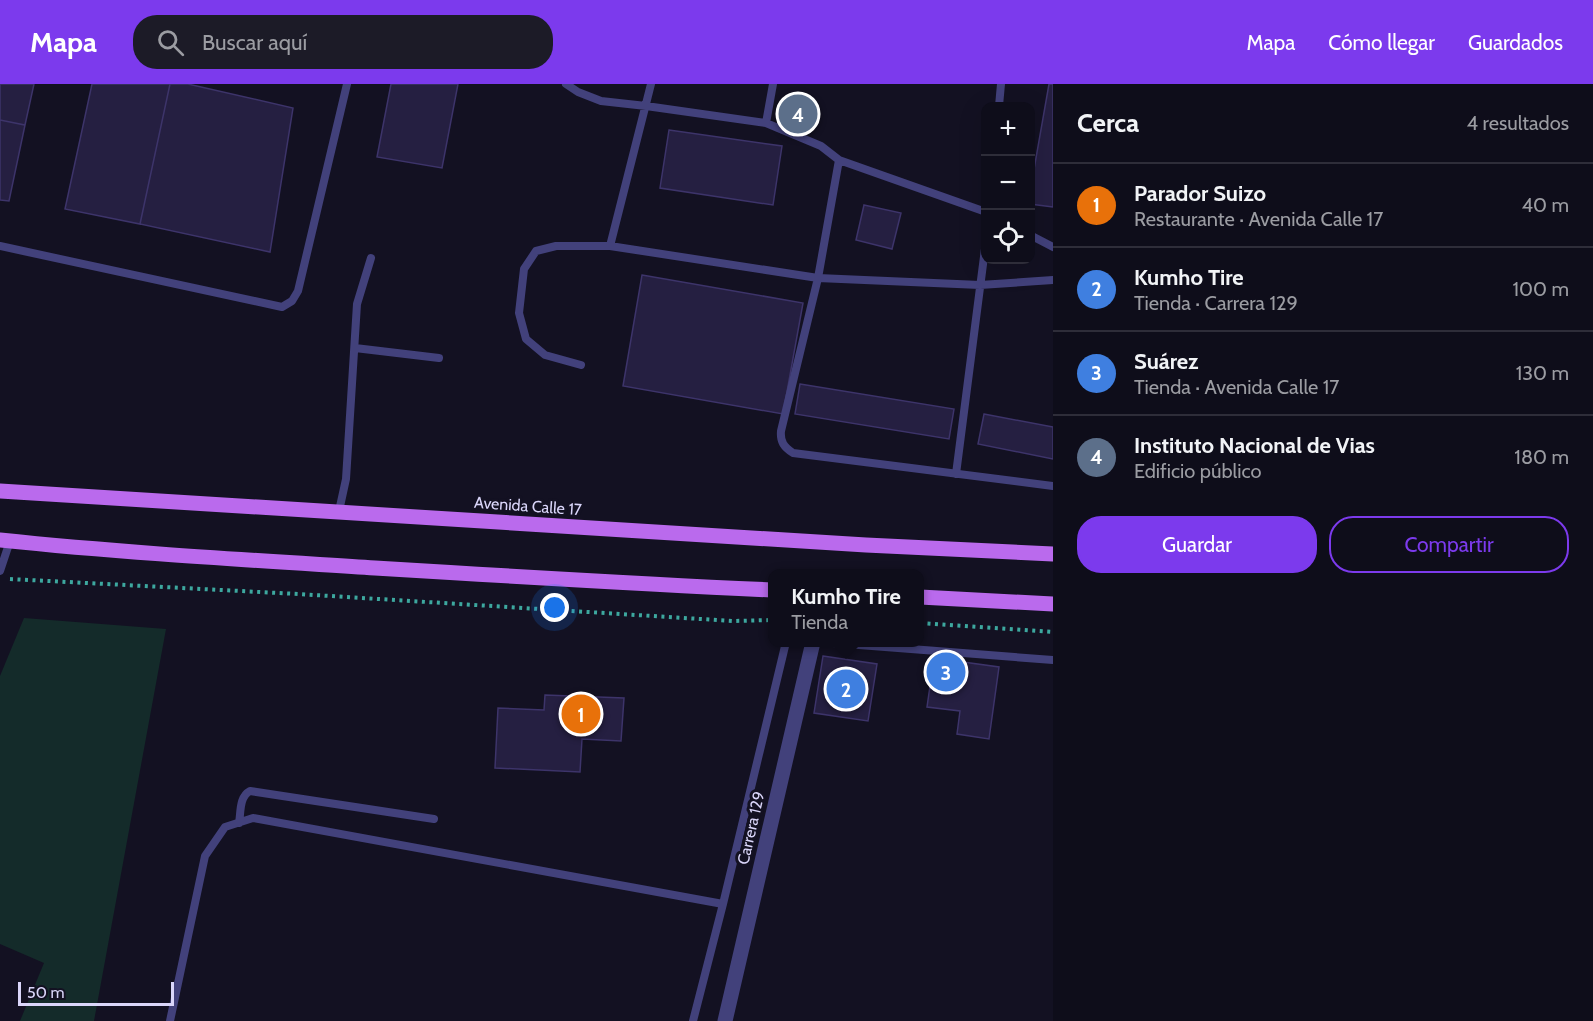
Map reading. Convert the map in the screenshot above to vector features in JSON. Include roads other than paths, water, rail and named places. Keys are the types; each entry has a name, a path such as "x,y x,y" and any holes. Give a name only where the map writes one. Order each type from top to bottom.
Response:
{"main road":[{"name":"Avenida Calle 17","path":"0,491 855,544 1053,554"},
{"path":"5,540 299,563 633,584 768,590"},
{"path":"924,597 1053,604"}],"street":[{"name":"Carrera 129","path":"725,1021 812,647"}],"lane":[{"path":"0,246 282,307 292,301 298,291 347,84"},
{"path":"566,84 578,92 601,101 766,123 821,146 839,160 981,210"},
{"path":"610,246 651,84"},
{"path":"766,123 774,84"},
{"path":"999,102 1001,84"},
{"path":"839,160 818,278 781,431 780,439 786,449 793,453 1053,486"},
{"path":"1035,238 1053,247"},
{"path":"581,365 545,355 526,339 519,313 524,269 536,251 556,246 610,246 818,278 980,285 1053,280"},
{"path":"339,511 346,478 357,304 371,258"},
{"path":"957,474 983,264"},
{"path":"354,348 439,358"},
{"path":"0,571 5,540"},
{"path":"693,1021 785,647"},
{"path":"885,647 1053,660"},
{"path":"239,823 243,798 250,791 434,819"},
{"path":"170,1021 205,856 225,827 253,818 723,904"}],"place":[{"name":"Instituto Nacional de Vias","path":"798,114"},
{"name":"Suárez","path":"946,672"},
{"name":"Kumho Tire","path":"846,689"},
{"name":"Parador Suizo","path":"581,714"}]}
